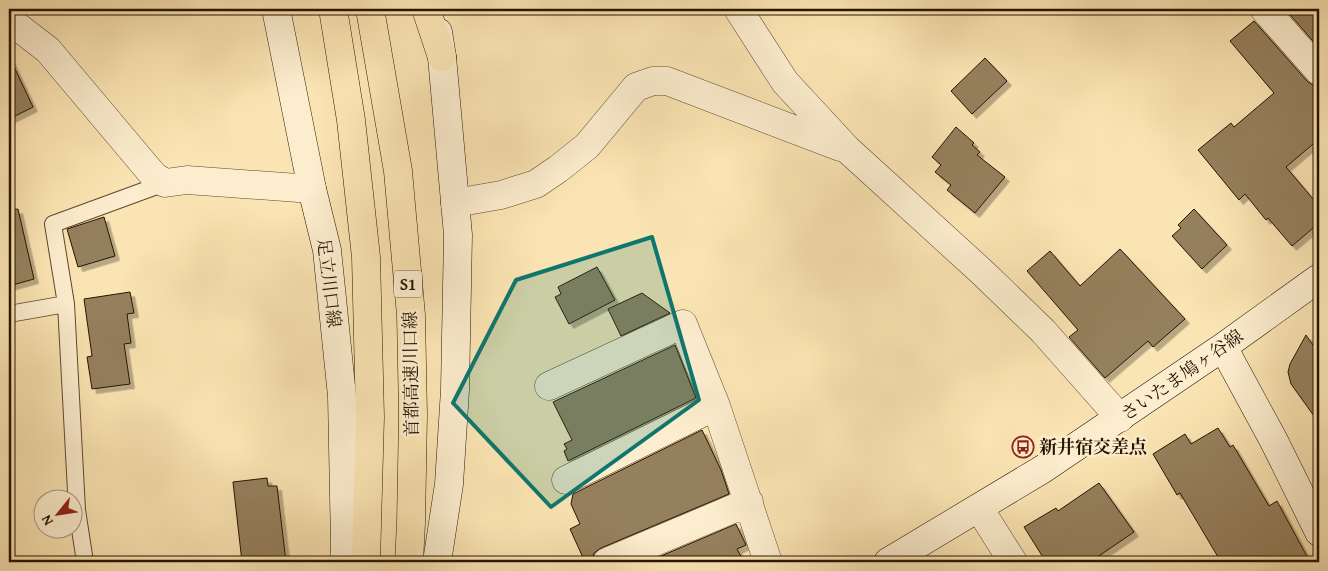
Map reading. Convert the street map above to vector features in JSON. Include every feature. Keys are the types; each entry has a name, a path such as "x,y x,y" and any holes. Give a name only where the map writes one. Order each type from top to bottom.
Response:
{"highway":[{"path":"333,9 351,120 366,257 370,417 366,562"},
{"name":"首都高速川口線","path":"370,9 398,171 411,315 413,415 409,562"},
{"path":"426,9 442,57"}],"street":[{"name":"足立川口線","path":"276,9 312,189 327,250 342,396 344,562"},
{"path":"435,9 442,57 458,235 455,390 449,484 437,562"},
{"path":"738,9 785,82 846,149 984,272 1043,331 1120,418"},
{"path":"1264,9 1319,71"},
{"path":"9,20 48,50 154,176 165,183 187,180 312,189"},
{"path":"455,203 501,194 536,184 588,146 636,88 653,80 667,81 846,149"},
{"name":"さいたま鳩ヶ谷線","path":"888,562 1043,469 1223,347 1319,278"},
{"path":"549,386 683,324 716,406 768,562"},
{"path":"1223,347 1274,441 1319,532"},
{"path":"566,480 716,406"},
{"path":"607,562 749,502"},
{"path":"979,508 1013,562"}],"lane":[{"path":"85,562 77,510 66,304 54,224 165,183"},
{"path":"9,314 66,304"}],"highlighted area":[{"path":"652,237 699,400 551,507 453,403 516,280"}],"building":[{"path":"1285,9 1319,9 1319,48"},
{"path":"1254,21 1307,81 1314,86 1319,86 1319,139 1286,167 1319,206 1319,223 1292,246 1268,218 1266,220 1245,194 1239,200 1198,150 1231,123 1234,127 1274,93 1230,41"},
{"path":"9,56 33,107 9,119"},
{"path":"985,58 1007,81 972,114 951,91"},
{"path":"956,127 974,143 972,145 980,152 977,155 1005,177 975,213 947,190 951,185 935,172 941,165 932,157"},
{"path":"18,209 34,279 9,286 9,210"},
{"path":"1194,209 1227,245 1202,269 1172,236 1181,228 1178,225"},
{"path":"104,217 115,256 78,267 67,229"},
{"path":"1120,249 1185,319 1153,347 1148,341 1105,378 1069,337 1078,330 1027,271 1050,251 1080,286"},
{"path":"597,267 615,300 569,324 555,297 561,294 558,287"},
{"path":"130,292 134,313 127,314 131,343 124,344 130,384 92,389 87,357 92,356 84,299"},
{"path":"642,293 670,313 621,336 608,309"},
{"path":"1306,335 1319,354 1319,423 1291,384 1288,372 1290,364"},
{"path":"675,345 696,398 568,461 564,451 567,449 564,444 572,440 553,402"},
{"path":"1218,428 1230,447 1233,445 1269,506 1277,501 1310,562 1221,562 1180,493 1177,495 1153,454 1185,434 1191,444"},
{"path":"702,430 721,470 729,494 601,548 594,553 592,562 585,562 570,529 580,524 571,504 573,494"},
{"path":"267,478 268,486 277,486 286,562 242,562 233,482"},
{"path":"1099,483 1134,532 1090,562 1046,562 1024,527 1056,508 1058,511"},
{"path":"736,524 746,545 737,549 744,562 647,562"}],"place":[{"name":"新井宿交差点","path":"1023,447"}]}
